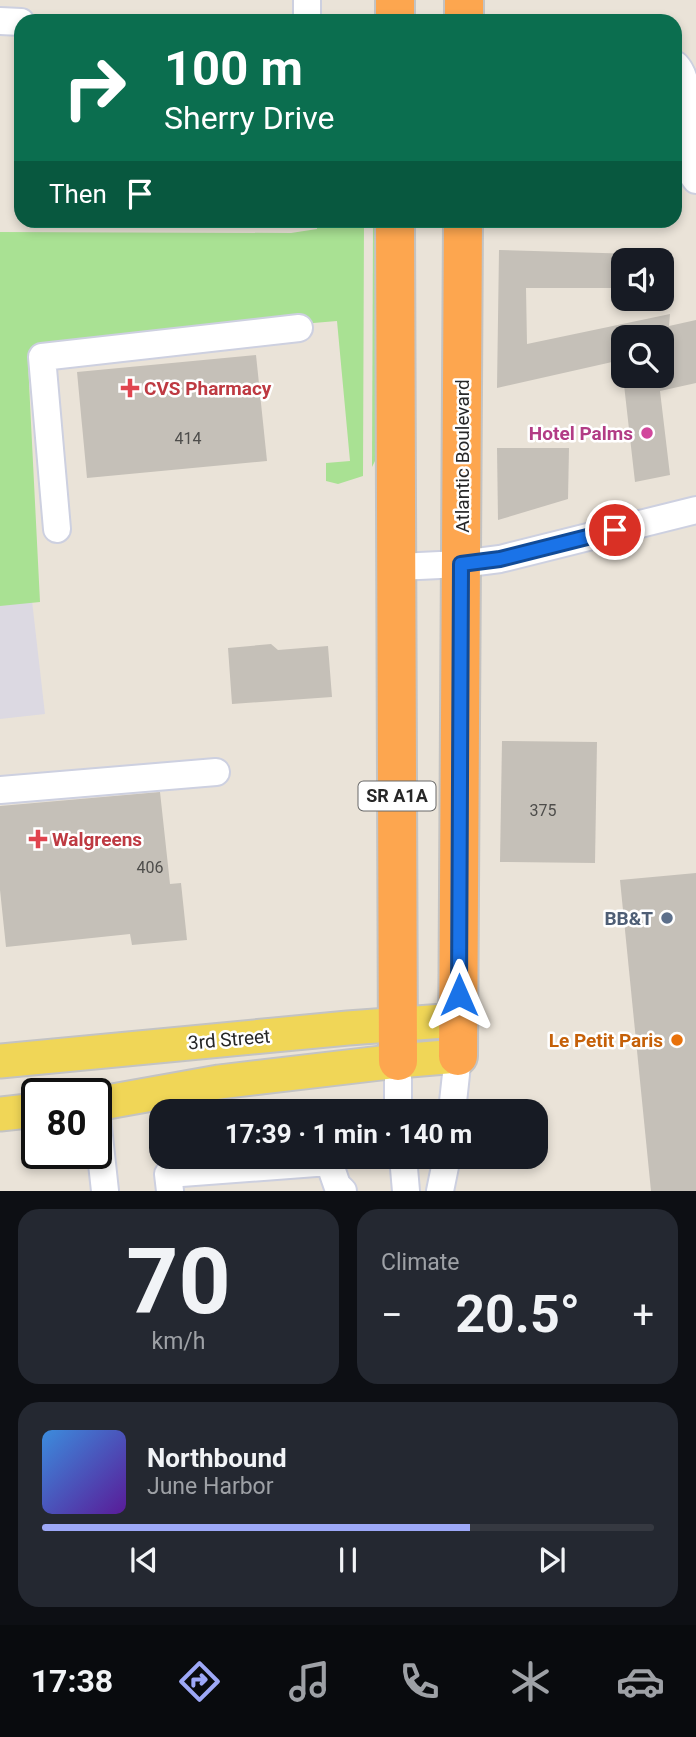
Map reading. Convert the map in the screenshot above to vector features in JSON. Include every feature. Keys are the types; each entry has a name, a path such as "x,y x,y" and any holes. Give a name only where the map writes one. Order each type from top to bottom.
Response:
{"highway":[{"name":"SR A1A","path":"395,228 398,1043"},
{"name":"Atlantic Boulevard","path":"458,1038 463,228"}],"main road":[{"name":"3rd Street","path":"0,1061 458,1038"},
{"name":"3rd Street","path":"180,1099 219,1082 398,1043"},
{"name":"3rd Street","path":"112,1105 149,1102"},
{"path":"0,1114 21,1112"}],"street":[{"path":"682,73 689,86 687,167 696,180"},
{"path":"57,529 42,358 299,328"},
{"path":"398,567 500,559 696,510"},
{"path":"0,790 216,772"},
{"name":"Atlantic Boulevard","path":"454,1099 458,1038"},
{"path":"398,1043 398,1099"},
{"path":"180,1173 329,1162 337,1185 343,1191"},
{"path":"103,1169 105,1191"},
{"path":"404,1169 406,1191"},
{"path":"440,1191 445,1169"}],"shaded area":[{"path":"0,322 45,714 0,719"}],"green space":[{"path":"364,228 363,476 338,484 326,481 326,463 350,461 337,321 40,346 28,363 40,602 0,606 0,232 291,233 317,229"},
{"path":"373,228 376,228 377,457 372,467"}],"building":[{"path":"499,250 611,253 611,288 526,288 527,344 611,326 611,362 497,388"},
{"path":"670,314 669,325 618,325"},
{"path":"696,320 696,383 674,388 674,325"},
{"name":"CVS Pharmacy","path":"256,355 267,461 87,478 77,372"},
{"path":"624,388 674,388 660,391 670,475 635,482"},
{"path":"497,448 569,448 568,499 498,520"},
{"path":"271,644 278,650 328,646 332,697 232,704 228,648"},
{"path":"502,741 597,742 595,863 500,862"},
{"name":"Walgreens","path":"160,792 170,884 181,883 187,940 132,945 130,934 6,947 0,890 0,806"},
{"path":"696,873 696,1191 651,1191 620,880"}],"place":[{"name":"CVS Pharmacy","path":"130,388"},
{"name":"Hotel Palms","path":"647,433"},
{"name":"Walgreens","path":"38,839"},
{"name":"BB&T","path":"667,918"},
{"name":"Le Petit Paris","path":"677,1040"}],"route":[{"path":"459,995 461,564 500,559 615,530"}]}
